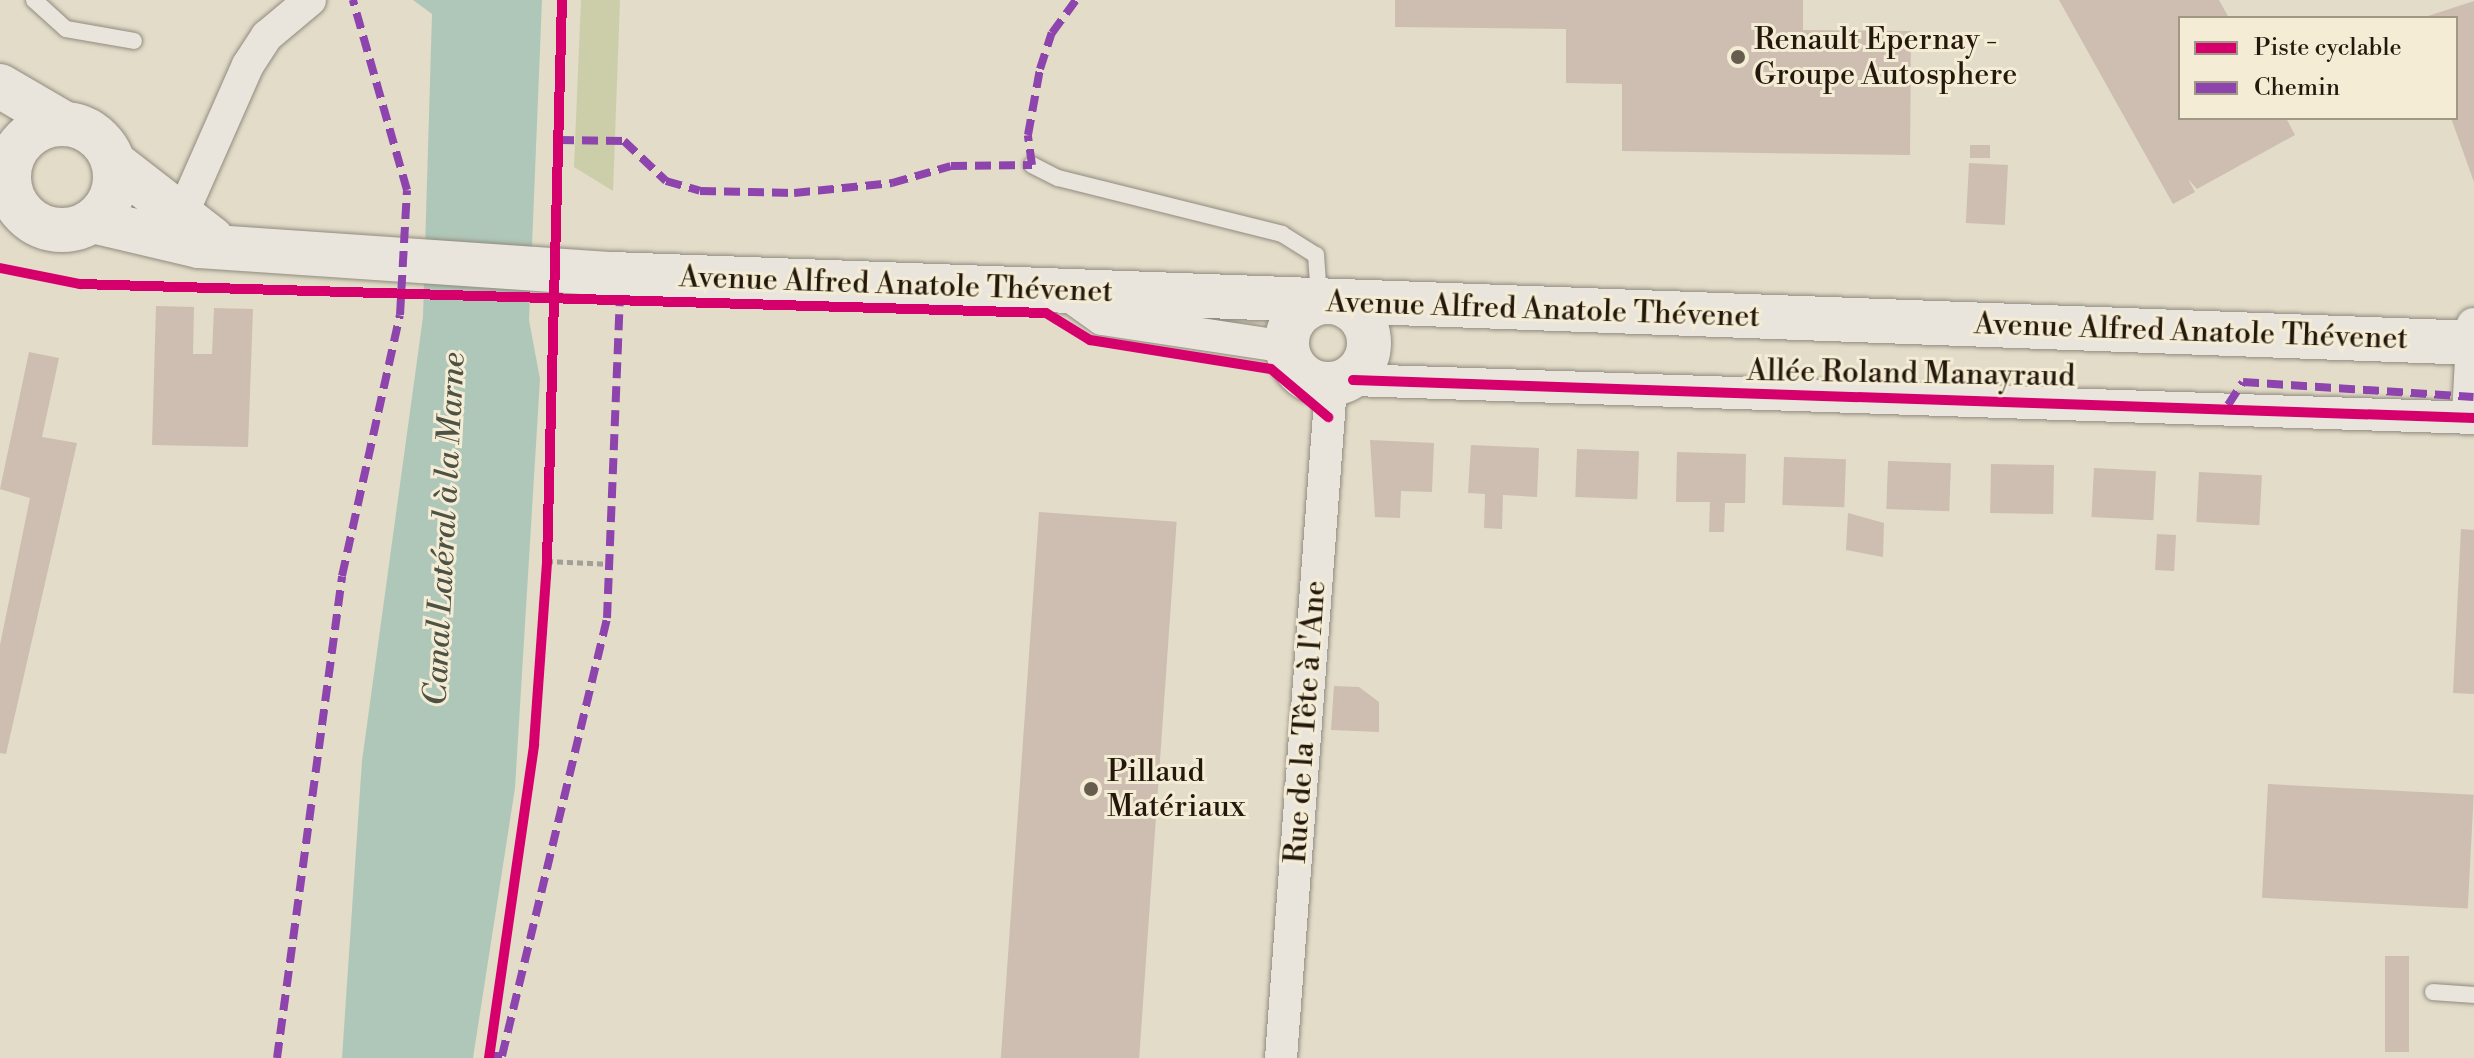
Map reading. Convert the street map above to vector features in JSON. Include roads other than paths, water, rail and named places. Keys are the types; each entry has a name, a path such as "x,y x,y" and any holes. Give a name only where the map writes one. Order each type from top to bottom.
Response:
{"main road":[{"path":"0,86 104,144 114,163 180,219 259,252"},
{"path":"65,124 37,131 6,158 16,229 74,230 93,221 108,205 114,163"},
{"name":"Avenue Alfred Anatole Thévenet","path":"93,221 259,252 612,274 1438,306 2472,336"},
{"path":"1322,302 1353,310 1368,328 1364,363 1342,383 1302,374 1287,347 1299,313 1322,302"},
{"path":"1368,328 1438,306"}],"street":[{"path":"180,219 248,65 267,36 310,0"},
{"path":"1061,290 1102,319 1287,347"},
{"path":"2471,416 2472,336"},
{"name":"Allée Roland Manayraud","path":"1342,383 2471,416"},
{"name":"Rue de la Tête à l'Ane","path":"1281,1058 1342,383"}],"lane":[{"path":"34,0 66,29 134,41"},
{"path":"1032,165 1058,178 1282,234 1316,255 1322,302"},
{"path":"2433,992 2474,995"}],"water":[{"name":"Canal Latéral à la Marne","path":"413,0 542,0 529,320 540,379 515,788 473,1058 342,1058 362,761 423,317 432,14"}],"place":[{"name":"Renault Epernay - Groupe Autosphere","path":"1738,57"},
{"name":"Pillaud Matériaux","path":"1091,789"}]}
